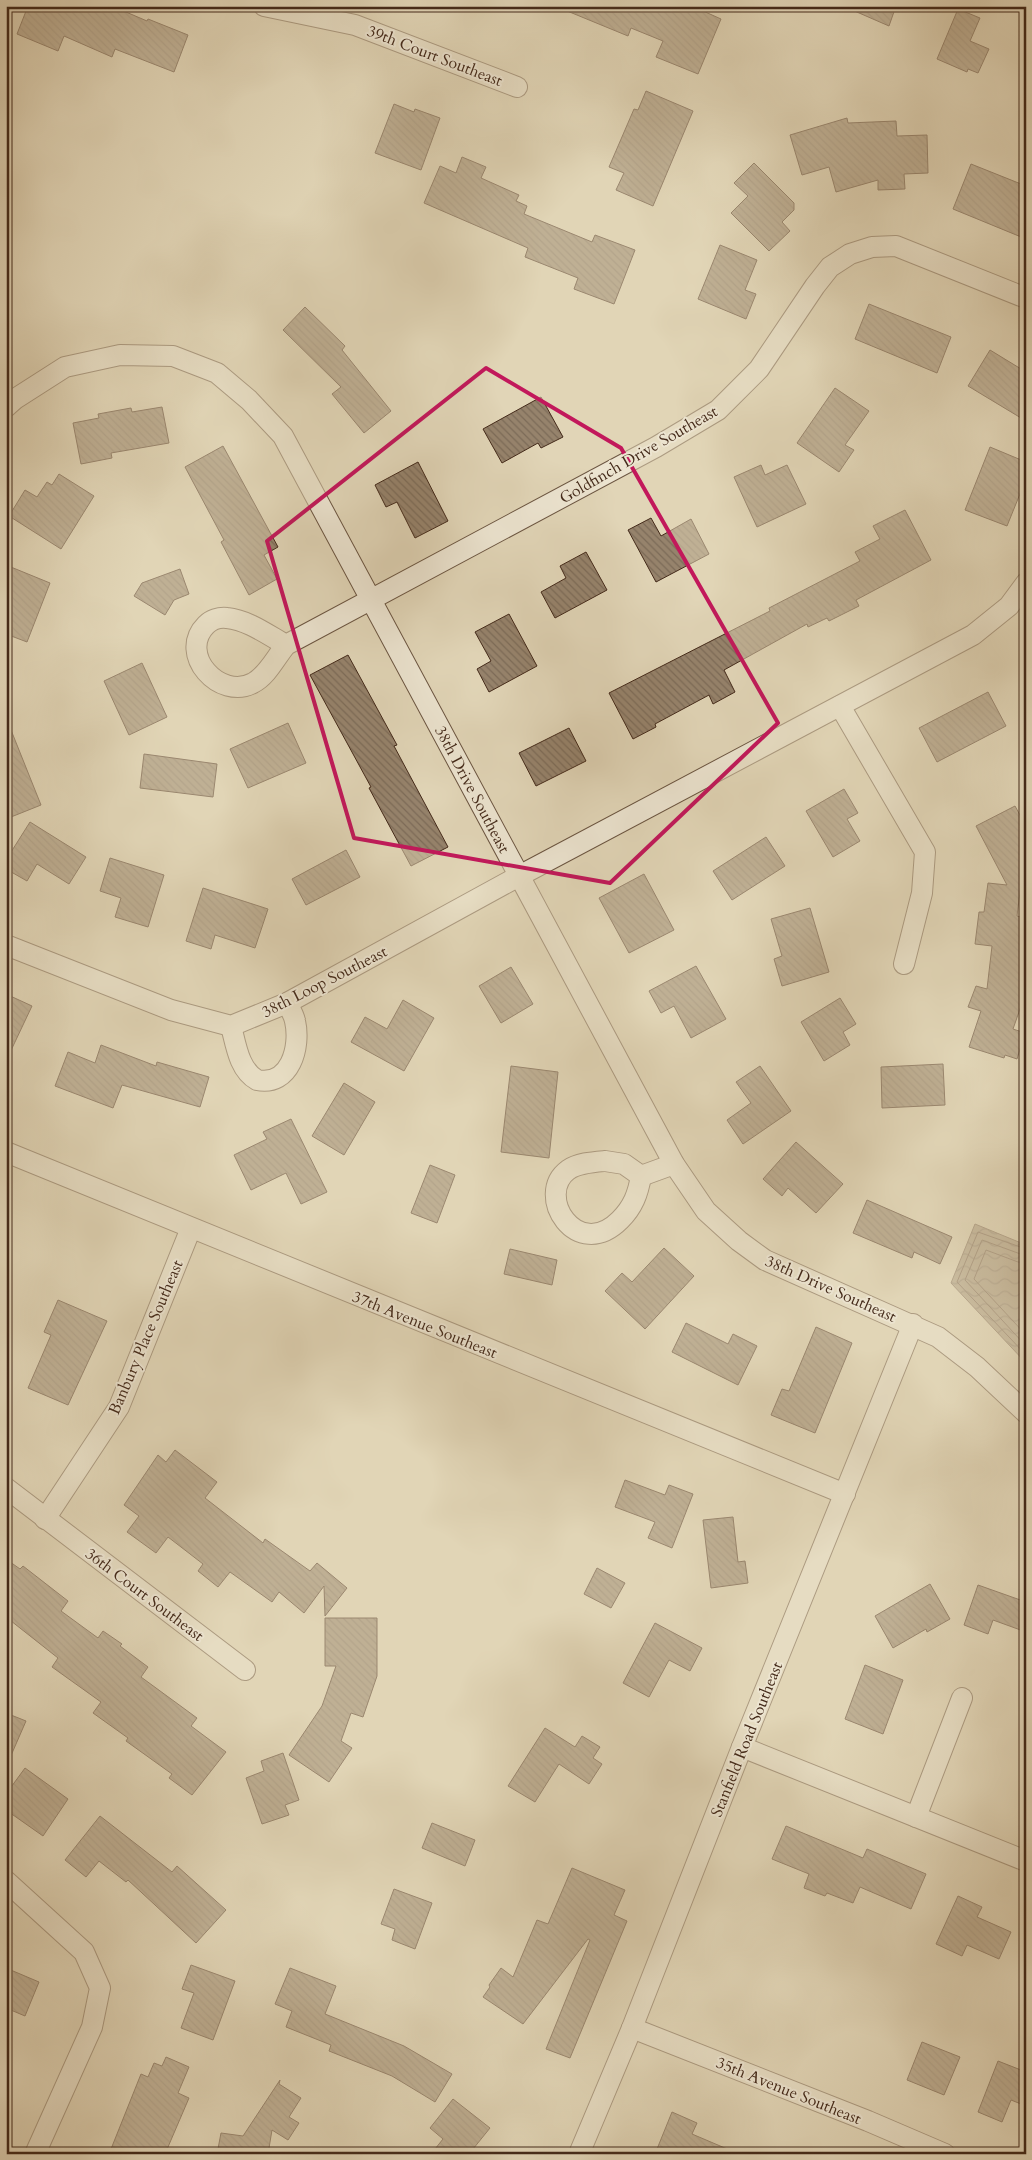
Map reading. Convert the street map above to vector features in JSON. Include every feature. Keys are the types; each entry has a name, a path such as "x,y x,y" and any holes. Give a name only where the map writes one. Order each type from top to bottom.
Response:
{"street":[{"name":"39th Court Southeast","path":"264,6 355,24 517,87"},
{"name":"Goldfinch Drive Southeast","path":"286,645 648,452 718,410 759,369 830,267 850,254 872,247 896,246 1026,298"},
{"name":"38th Drive Southeast","path":"6,407 14,399 65,367 120,355 173,356 217,373 249,400 283,436 674,1164 706,1211 739,1241 765,1260 938,1337 977,1367 1026,1413"},
{"path":"519,876 973,636 1009,606 1026,583"},
{"path":"840,706 925,852 922,893 904,964"},
{"name":"38th Loop Southeast","path":"231,1026 287,1003 519,876"},
{"path":"6,945 171,1010 231,1026 237,1050 246,1070 257,1080 273,1080 282,1075 288,1068 294,1055 297,1040 295,1021 287,1003"},
{"name":"37th Avenue Southeast","path":"6,1152 845,1494"},
{"path":"641,1176 674,1164"},
{"name":"Banbury Place Southeast","path":"45,1519 119,1407 191,1228"},
{"name":"Stanfield Road Southeast","path":"579,2154 632,2028 742,1747 912,1324"},
{"name":"36th Court Southeast","path":"6,1488 245,1670"},
{"path":"916,1817 962,1698"},
{"path":"742,1747 1026,1861"},
{"path":"6,1881 84,1952 100,1988 92,2027 34,2154"},
{"name":"35th Avenue Southeast","path":"632,2028 868,2121 945,2154"}],"highlighted area":[{"path":"486,368 621,448 778,723 610,883 354,838 267,541"}],"water":[{"path":"975,1224 1026,1245 1026,1363 951,1283"}],"building":[{"path":"28,6 112,6 147,21 148,19 188,35 174,72 115,49 112,57 64,36 58,51 17,34"},
{"path":"555,6 692,6 721,19 698,74 656,57 663,41 631,28 628,36"},
{"path":"843,6 896,6 889,26"},
{"path":"958,9 980,18 970,41 989,49 978,73 968,69 967,72 937,59"},
{"path":"646,91 693,111 653,206 616,190 624,173 609,167 634,109 638,110"},
{"path":"394,104 414,112 415,109 440,118 421,170 375,153"},
{"path":"847,118 848,123 896,121 897,136 927,135 928,173 904,174 905,189 878,190 878,180 836,192 829,167 802,175 790,135"},
{"path":"462,157 486,167 481,178 519,195 516,201 527,206 524,214 592,242 595,235 635,250 614,304 574,289 578,278 525,257 528,248 424,203 440,166 456,173"},
{"path":"754,163 794,203 794,210 782,222 790,231 769,251 731,213 748,196 734,183"},
{"path":"971,164 1026,186 1026,239 953,209"},
{"path":"720,245 757,260 745,290 756,294 746,319 698,299"},
{"path":"869,304 951,337 937,373 855,339"},
{"path":"305,307 345,346 342,350 391,411 364,433 332,394 341,387 283,330"},
{"path":"990,350 1026,372 1026,421 968,386"},
{"path":"835,388 869,411 845,445 854,450 839,472 797,443"},
{"path":"541,397 563,437 541,448 538,443 502,463 483,429"},
{"path":"162,407 169,443 111,453 112,458 81,464 73,423 99,418 98,414 131,408 132,412"},
{"path":"223,446 278,547 264,555 277,579 249,595 221,542 224,540 185,467"},
{"path":"990,447 1026,462 1026,479 1007,526 965,510"},
{"path":"418,462 448,521 415,538 397,502 386,507 375,485"},
{"path":"761,465 765,475 787,465 806,504 757,527 734,477"},
{"path":"59,474 94,496 61,549 9,516 25,490 37,497 47,482 52,485"},
{"path":"905,510 931,560 856,600 859,606 829,621 827,618 808,627 807,624 724,670 735,692 713,704 709,695 655,724 656,727 633,739 609,693 770,611 769,608 860,561 855,552 880,539 873,526"},
{"path":"651,518 661,536 691,519 709,554 656,582 628,530"},
{"path":"586,552 607,590 555,618 541,592 566,578 560,566"},
{"path":"6,565 50,583 27,642 6,634"},
{"path":"180,569 189,594 174,600 165,615 134,596 142,583"},
{"path":"509,614 537,666 489,692 477,669 491,661 475,632"},
{"path":"348,655 397,745 394,746 448,847 411,866 369,788 371,787 310,675"},
{"path":"142,663 167,717 129,735 104,681"},
{"path":"988,692 1006,726 937,762 919,728"},
{"path":"6,721 41,805 6,819"},
{"path":"288,723 306,763 248,788 230,749"},
{"path":"569,728 586,761 536,786 519,753"},
{"path":"144,754 217,764 213,797 140,788"},
{"path":"844,789 858,813 847,819 860,841 833,857 806,811"},
{"path":"1015,806 1026,826 1026,867 1023,868 1017,916 1024,918 1021,946 1026,947 1026,992 1013,1029 1025,1033 1017,1059 1005,1055 1004,1058 969,1047 981,1011 968,1007 976,986 987,989 992,946 975,944 979,912 984,912 988,883 1007,885 976,826"},
{"path":"30,822 86,857 69,884 37,864 27,881 6,869 6,860"},
{"path":"766,837 785,866 732,900 713,871"},
{"path":"346,850 360,877 306,905 292,879"},
{"path":"110,858 164,875 148,927 115,917 121,898 100,891"},
{"path":"644,874 674,930 629,953 599,898"},
{"path":"203,888 268,909 255,948 215,935 211,949 186,941"},
{"path":"810,908 829,972 782,986 774,959 782,956 771,919"},
{"path":"696,966 726,1019 691,1038 674,1006 661,1013 649,991"},
{"path":"511,967 533,1004 501,1023 479,986"},
{"path":"6,994 32,1006 6,1061"},
{"path":"840,998 856,1024 843,1032 850,1045 824,1061 801,1022"},
{"path":"403,1000 434,1018 404,1071 351,1042 365,1017 387,1029"},
{"path":"101,1045 156,1066 157,1062 209,1077 200,1107 122,1085 113,1108 55,1086 68,1052 95,1063"},
{"path":"943,1064 945,1105 882,1108 881,1067"},
{"path":"511,1066 558,1072 549,1158 501,1152"},
{"path":"760,1066 791,1111 743,1144 727,1120 751,1103 736,1082"},
{"path":"344,1083 375,1102 344,1155 312,1136"},
{"path":"291,1119 327,1192 301,1204 286,1173 251,1190 234,1155 267,1139 263,1132"},
{"path":"796,1142 843,1184 816,1213 788,1188 782,1196 763,1179"},
{"path":"430,1165 455,1175 437,1223 411,1213"},
{"path":"867,1200 952,1237 940,1264 914,1252 912,1258 853,1233"},
{"path":"664,1248 694,1276 645,1329 605,1291 622,1273 632,1282"},
{"path":"510,1249 557,1260 552,1285 504,1274"},
{"path":"58,1300 107,1321 68,1405 28,1388 51,1335 44,1332"},
{"path":"686,1323 728,1344 733,1334 757,1346 738,1385 672,1352"},
{"path":"816,1327 852,1343 815,1433 771,1415 782,1389 789,1391"},
{"path":"175,1450 217,1482 205,1498 263,1543 265,1539 310,1571 317,1563 347,1588 325,1616 324,1586 304,1613 279,1592 272,1602 230,1572 218,1587 198,1571 203,1564 168,1537 156,1553 127,1532 139,1516 124,1505 158,1455 166,1462"},
{"path":"625,1480 665,1495 669,1485 693,1494 672,1548 648,1538 655,1522 615,1507"},
{"path":"733,1517 738,1562 745,1561 748,1583 711,1588 703,1520"},
{"path":"6,1559 20,1569 23,1566 68,1601 61,1611 98,1638 103,1631 122,1644 120,1646 148,1667 141,1677 197,1718 191,1726 226,1752 192,1795 169,1778 172,1774 126,1741 128,1738 93,1713 101,1702 52,1667 58,1658 6,1617"},
{"path":"597,1568 625,1583 611,1608 584,1594"},
{"path":"930,1584 950,1619 927,1632 926,1629 893,1648 875,1616"},
{"path":"978,1585 1026,1602 1026,1632 993,1620 988,1634 964,1625"},
{"path":"325,1618 377,1618 377,1676 363,1717 351,1713 341,1741 352,1748 329,1782 289,1755 322,1706 336,1666 325,1666"},
{"path":"655,1623 702,1648 690,1671 669,1660 649,1697 623,1683"},
{"path":"865,1665 903,1680 883,1734 845,1719"},
{"path":"6,1713 26,1721 6,1767"},
{"path":"545,1728 575,1747 582,1736 600,1747 593,1758 602,1764 589,1784 559,1764 535,1802 508,1786"},
{"path":"283,1753 299,1800 285,1805 289,1815 262,1824 246,1778 264,1771 261,1761"},
{"path":"25,1768 68,1799 43,1836 6,1810 6,1794"},
{"path":"100,1816 172,1872 177,1866 226,1910 196,1943 128,1880 126,1882 99,1861 86,1877 65,1860"},
{"path":"432,1823 475,1840 465,1866 422,1848"},
{"path":"786,1826 863,1858 867,1849 926,1874 911,1909 860,1887 853,1903 827,1893 825,1896 804,1888 809,1874 772,1859"},
{"path":"572,1868 625,1890 614,1915 627,1921 570,2058 546,2049 590,1940 588,1939 523,2024 483,1997 501,1968 513,1977 537,1920 548,1924"},
{"path":"394,1889 432,1903 415,1949 392,1940 395,1929 381,1924"},
{"path":"958,1896 982,1907 977,1917 1011,1932 999,1959 967,1945 962,1956 936,1944"},
{"path":"191,1965 235,1981 213,2040 181,2028 194,1993 182,1989"},
{"path":"6,1968 39,1982 25,2016 6,2008"},
{"path":"290,1968 336,1986 325,2014 404,2046 452,2074 435,2102 392,2076 329,2051 331,2045 286,2027 292,2011 275,2004"},
{"path":"922,2042 960,2057 944,2095 907,2080"},
{"path":"166,2057 189,2067 178,2093 189,2098 165,2154 109,2154 141,2074 148,2077 154,2063 162,2066"},
{"path":"998,2061 1026,2072 1026,2106 1011,2100 1002,2122 978,2112"},
{"path":"280,2080 279,2084 301,2098 289,2117 299,2123 288,2140 272,2130 268,2154 217,2154 221,2133 243,2136"},
{"path":"453,2099 490,2128 469,2154 431,2154 443,2139 430,2128"},
{"path":"672,2112 697,2123 692,2134 739,2154 669,2154 657,2149"}]}
